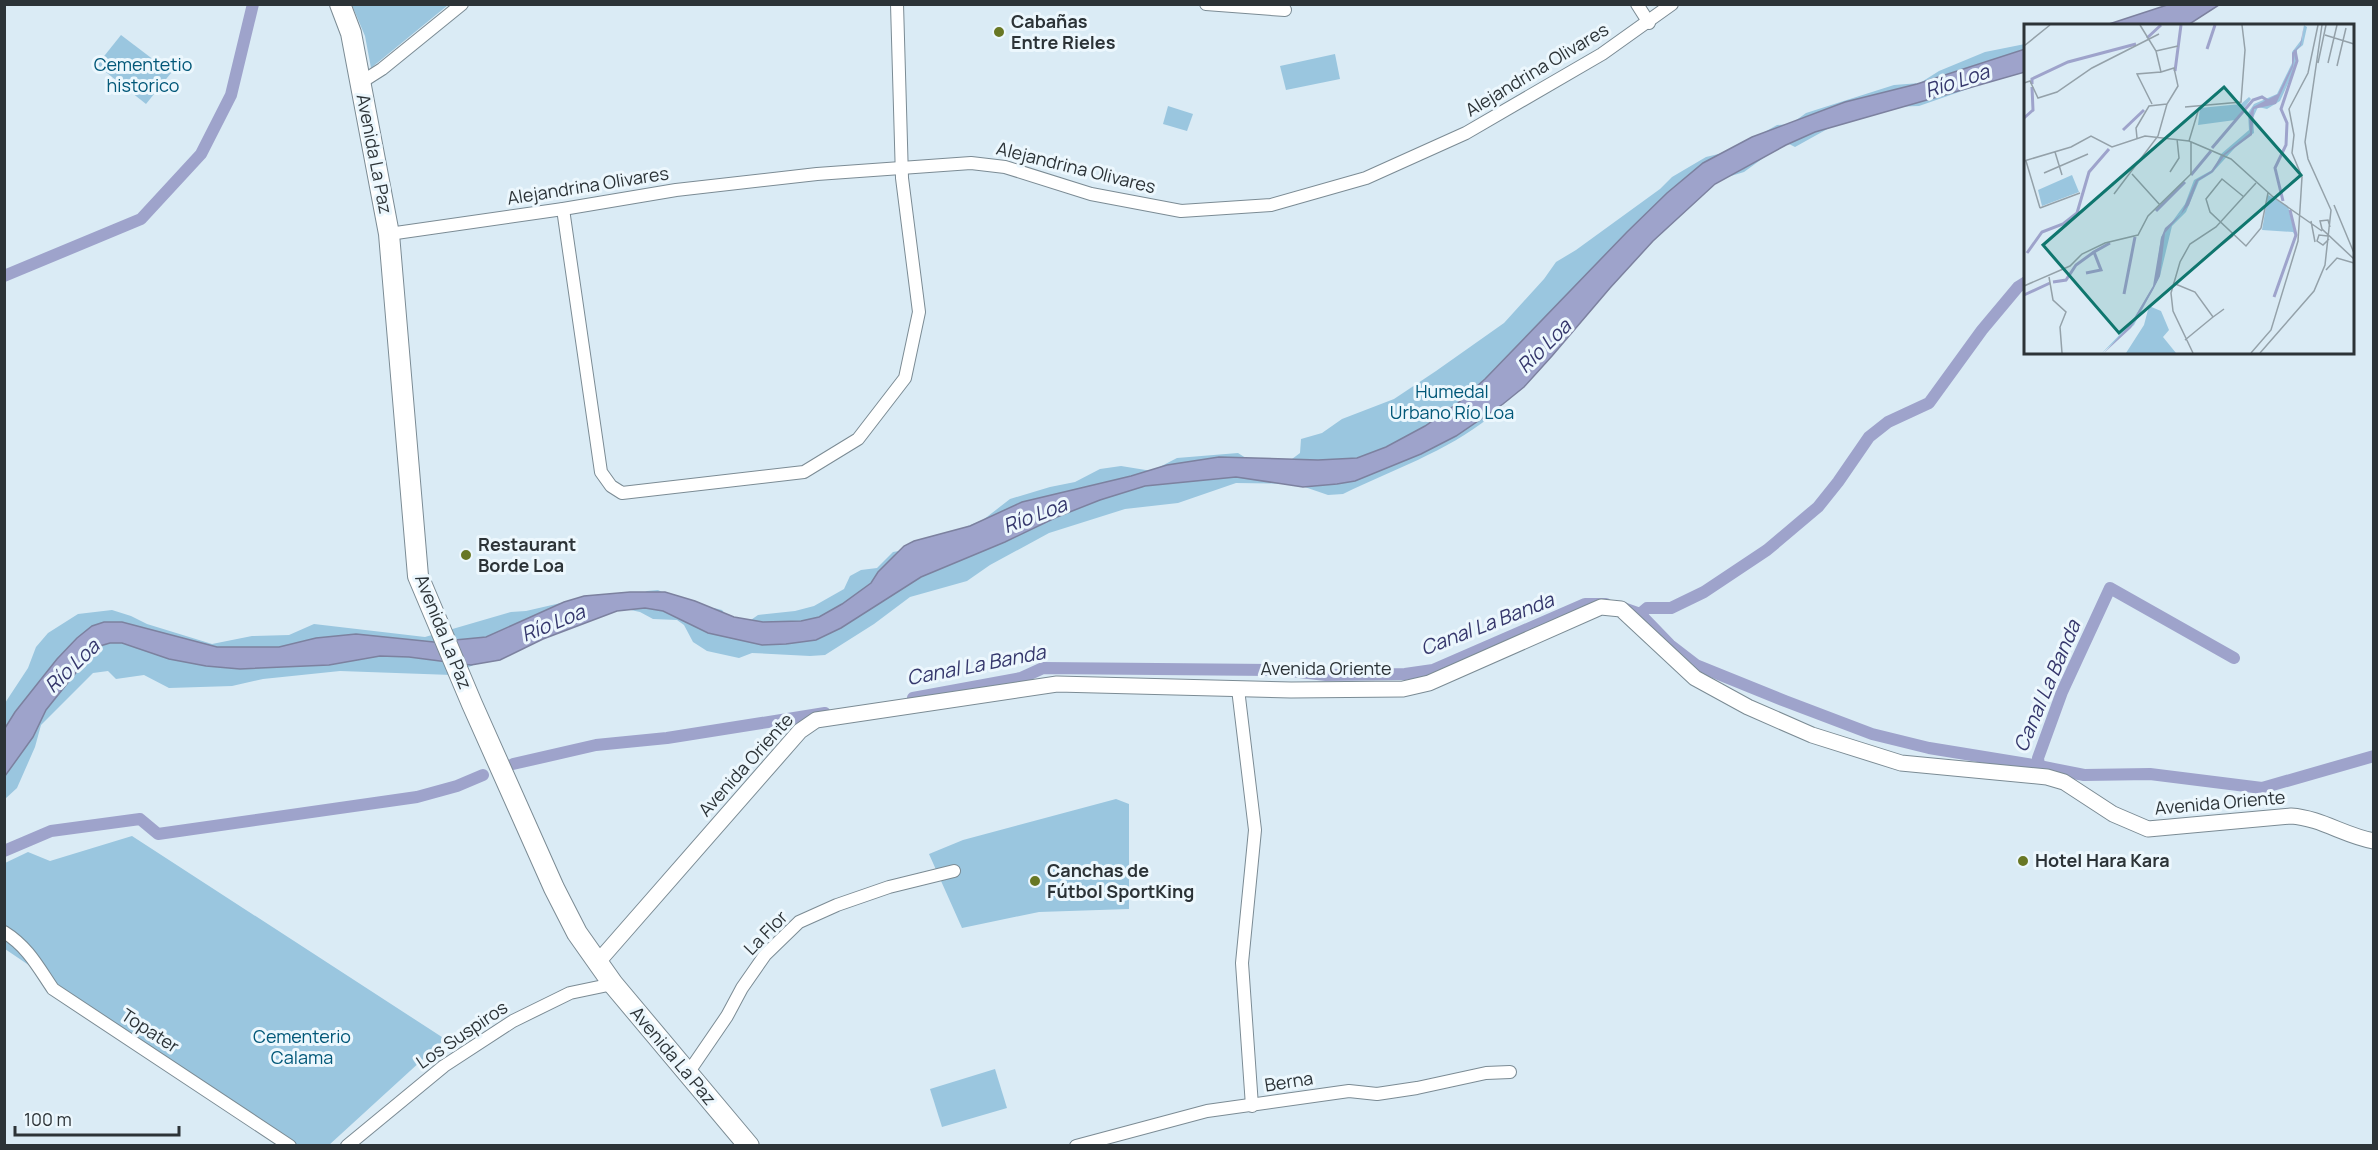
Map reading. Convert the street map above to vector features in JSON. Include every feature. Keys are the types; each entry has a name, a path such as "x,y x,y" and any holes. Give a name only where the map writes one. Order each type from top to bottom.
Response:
{"main road":[{"name":"Avenida La Paz","path":"340,4 351,33 389,234 418,576 472,704 554,888 577,933 613,984 749,1146"}],"street":[{"path":"360,82 382,69 462,4"},
{"path":"563,209 601,471 605,480 622,493 804,472 858,439 905,378 919,312 902,167 897,4"},
{"path":"1206,4 1285,10"},
{"path":"1637,4 1649,23"},
{"name":"Alejandrina Olivares","path":"389,234 676,190 902,167 971,163 1005,167 1091,194 1181,211 1271,206 1366,178 1466,133 1602,54 1649,23 1672,4"},
{"name":"Avenida Oriente","path":"597,963 800,731 816,720 1056,684 1238,689 1412,687 1429,683 1601,607 1621,609 1695,678 1749,707 1812,735 1890,760 1901,763 2048,777 2064,782 2113,814 2148,829 2291,816 2308,817 2373,841"},
{"path":"1238,689 1256,830 1242,963 1252,1106"},
{"name":"La Flor","path":"688,1073 765,955 799,922 837,904 889,887 954,871"},
{"name":"Topater","path":"4,932 19,941 34,957 53,989 290,1146"},
{"name":"Los Suspiros","path":"347,1146 444,1066 513,1021 570,993 613,984"},
{"name":"Berna","path":"1076,1146 1207,1111 1349,1091 1377,1094 1486,1073 1510,1072"}],"green space":[{"path":"352,5 448,5 371,68 365,36"},
{"name":"Cementetio historico","path":"121,35 171,73 146,104 97,65"},
{"name":"Humedal Urbano Río Loa","path":"2024,44 2024,69 1919,106 1888,107 1831,127 1795,147 1785,142 1744,172 1721,179 1645,229 1545,364 1534,369 1491,406 1490,417 1455,440 1418,460 1343,494 1328,495 1296,484 1236,483 1178,503 1125,509 1049,533 990,565 967,581 910,597 874,624 825,655 752,653 739,658 707,651 693,642 684,625 677,620 653,619 640,612 603,604 452,675 340,671 263,679 232,686 169,688 144,675 116,679 108,671 93,673 41,725 35,747 17,788 5,799 5,703 28,668 36,647 48,633 78,614 112,610 147,624 212,644 252,636 289,635 314,624 425,637 511,612 526,611 591,596 635,597 647,591 658,590 706,614 714,608 722,610 730,620 748,622 758,615 795,611 814,606 844,589 850,576 861,570 877,568 893,552 910,549 983,520 1010,499 1075,482 1100,469 1121,466 1152,471 1177,458 1238,453 1249,460 1292,459 1300,453 1301,439 1322,433 1342,419 1394,399 1504,323 1544,279 1556,262 1660,189 1672,177 1706,157 1731,151 1777,125 1791,124 1806,113 1894,85 1920,83 1939,71 1985,52"},
{"path":"1335,54 1340,79 1286,90 1280,66"},
{"path":"1168,106 1193,114 1187,131 1163,124"},
{"name":"Canchas de Fútbol SportKing","path":"1116,799 1129,804 1129,909 1039,912 962,928 929,854 963,840"},
{"name":"Cementerio Calama","path":"132,836 445,1039 329,1145 295,1145 5,949 5,863 28,852 50,861"},
{"path":"995,1069 1007,1108 942,1127 930,1089"}],"water":[{"path":"2167,5 2219,5 2190,24 2109,24"},
{"name":"Río Loa","path":"2024,49 2024,72 1815,132 1786,145 1715,184 1653,241 1524,387 1456,436 1421,454 1355,481 1303,487 1236,477 1145,486 1057,517 1005,542 921,577 841,628 816,640 786,644 762,645 708,633 663,611 645,608 617,611 543,639 500,660 471,665 409,657 380,656 329,665 240,669 169,659 122,643 110,643 100,646 90,655 46,710 33,737 5,776 5,728 15,712 57,659 77,638 92,626 104,622 122,622 217,647 279,647 316,638 356,634 434,642 486,637 564,602 584,596 630,592 665,592 734,617 763,622 801,621 819,617 871,583 878,572 904,546 914,541 970,526 1022,502 1167,465 1219,457 1318,460 1357,458 1386,447 1425,426 1458,403 1485,379 1627,232 1667,193 1703,163 1752,137 1845,102 1917,84"}],"waterway":[{"path":"4,276 141,219 201,154 231,95 253,4"},
{"path":"1640,614 1647,608 1671,608 1704,592 1767,550 1818,507 1869,437 1888,422 1929,403 1982,330 2018,287 2024,283"},
{"name":"Canal La Banda","path":"1623,608 1640,614 1670,645 1696,665 1785,701 1872,734 1929,748 2039,766 2038,758 2062,692 2110,588 2234,658"},
{"name":"Canal La Banda","path":"913,698 1021,678 1043,668 1282,670 1326,675 1405,674 1433,670 1585,604 1606,604"},
{"name":"Canal La Banda","path":"513,764 596,745 667,738 825,713"},
{"path":"2039,766 2084,775 2150,774 2262,788 2374,756"},
{"path":"4,851 51,831 140,819 158,834 417,797 457,786 483,775"}],"place":[{"name":"Cabañas Entre Rieles","path":"999,32"},
{"name":"Restaurant Borde Loa","path":"466,555"},
{"name":"Hotel Hara Kara","path":"2023,861"},
{"name":"Canchas de Fútbol SportKing","path":"1035,881"}]}
